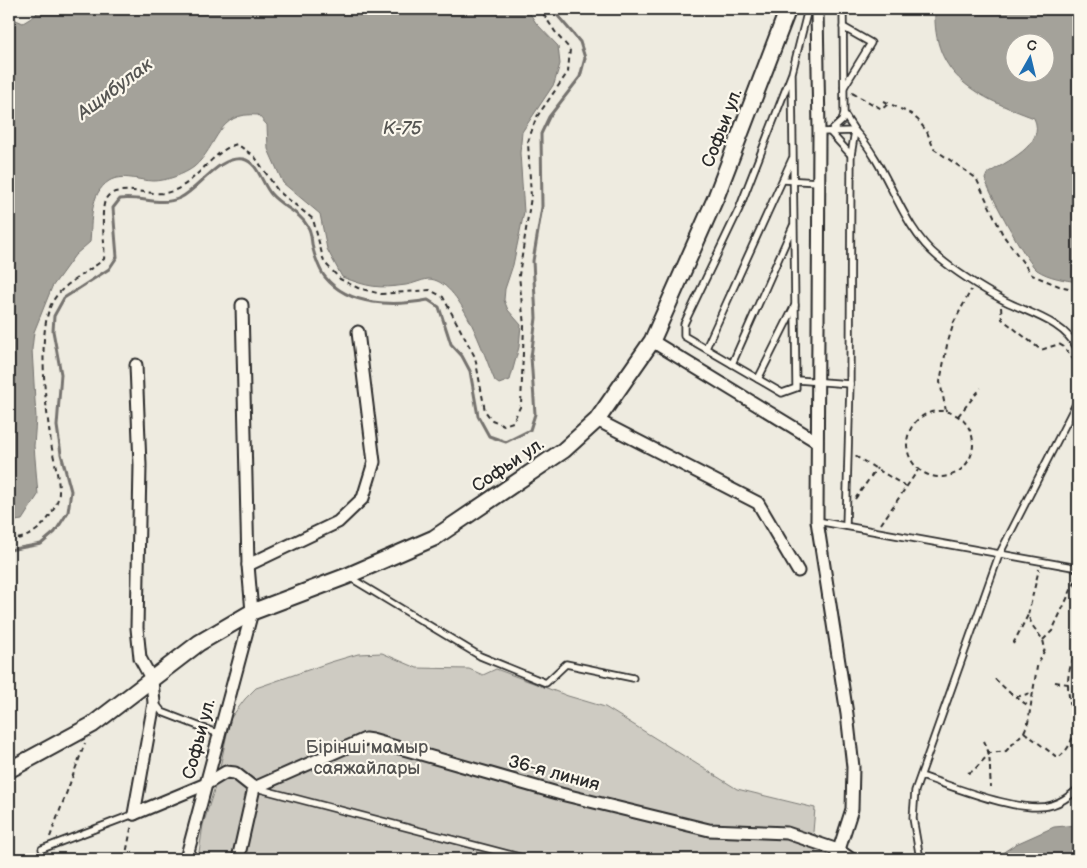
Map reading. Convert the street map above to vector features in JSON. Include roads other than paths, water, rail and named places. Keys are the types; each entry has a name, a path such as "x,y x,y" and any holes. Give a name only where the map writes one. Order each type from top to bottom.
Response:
{"street":[{"name":"Софьи ул.","path":"186,859 252,612 347,576 434,538 564,450 597,420 652,341 716,197 788,9"},
{"path":"817,9 825,132 819,182 817,521 847,714 853,767 852,809 837,854"},
{"path":"9,770 92,725 199,643 252,612 248,566 242,305"},
{"path":"248,566 338,522 363,498 374,462 358,332"},
{"path":"652,341 816,441"},
{"path":"134,814 154,703 152,680 140,658 137,628 140,465 136,365"},
{"path":"597,420 758,503 798,571"},
{"name":"36-я линия","path":"254,788 365,739 561,794 709,830 787,833 851,859"},
{"path":"134,814 206,784 226,772 236,773 254,788 238,859"}],"lane":[{"path":"792,73 797,380 796,388 782,393 684,336 684,324 739,209 792,73 808,9"},
{"path":"825,132 842,121 844,114 843,9"},
{"path":"844,27 871,44 844,88"},
{"path":"844,114 855,131 867,144 925,244 938,258 1003,300 1059,327 1072,338 1078,350"},
{"path":"825,132 855,131"},
{"path":"846,526 850,384 850,155 855,131"},
{"path":"825,132 850,155"},
{"path":"706,348 793,158"},
{"path":"783,180 819,182"},
{"path":"732,364 794,224"},
{"path":"758,379 795,304"},
{"path":"797,380 850,384"},
{"path":"920,859 913,818 915,791 999,555 1078,400"},
{"path":"817,521 875,533 1078,568"},
{"path":"347,576 480,656 546,683 566,664 633,678"},
{"path":"154,703 162,712 220,734"},
{"path":"921,776 1012,805 1032,808 1051,806 1068,798 1078,789"},
{"path":"254,788 527,859"},
{"path":"42,849 134,814"}],"water":[{"name":"К-75","path":"38,9 527,9 536,23 558,46 560,64 554,84 522,132 520,153 524,212 504,300 508,310 521,325 519,347 510,380 499,384 495,381 470,321 451,291 440,282 428,279 406,285 380,287 366,285 342,277 327,249 320,214 283,183 268,149 267,125 258,115 244,115 234,118 226,124 202,159 186,172 159,181 125,177 114,179 109,181 98,193 93,209 90,242 75,255 52,287 34,332 32,349 36,418 34,446 38,495 22,520 9,522 9,17 23,23 36,15"},
{"path":"935,9 1078,9 1078,282 1047,275 1032,265 993,198 985,179 987,174 1022,152 1030,144 1035,136 1034,118 994,102 962,82 950,68 941,52 936,33"},
{"path":"1078,825 1078,859 993,859 1016,844 1054,827"}],"waterway":[{"path":"9,550 41,544 55,532 68,512 71,491 61,454 57,426 61,374 53,331 54,316 64,298 109,269 117,257 113,208 120,199 128,198 165,202 173,201 187,193 218,167 234,159 243,159 252,164 271,194 305,222 310,232 316,260 325,277 335,287 359,299 373,302 401,303 428,300 439,307 451,344 462,356 470,371 478,416 489,436 506,442 530,430 535,414 531,357 536,318 533,261 542,207 541,134 549,117 580,77 585,58 580,42 552,9"}],"water label":[{"name":"Ащибулак","path":"115,89"}],"park label":[{"name":"Бірінші мамыр саяжайлары","path":"367,758"}]}
